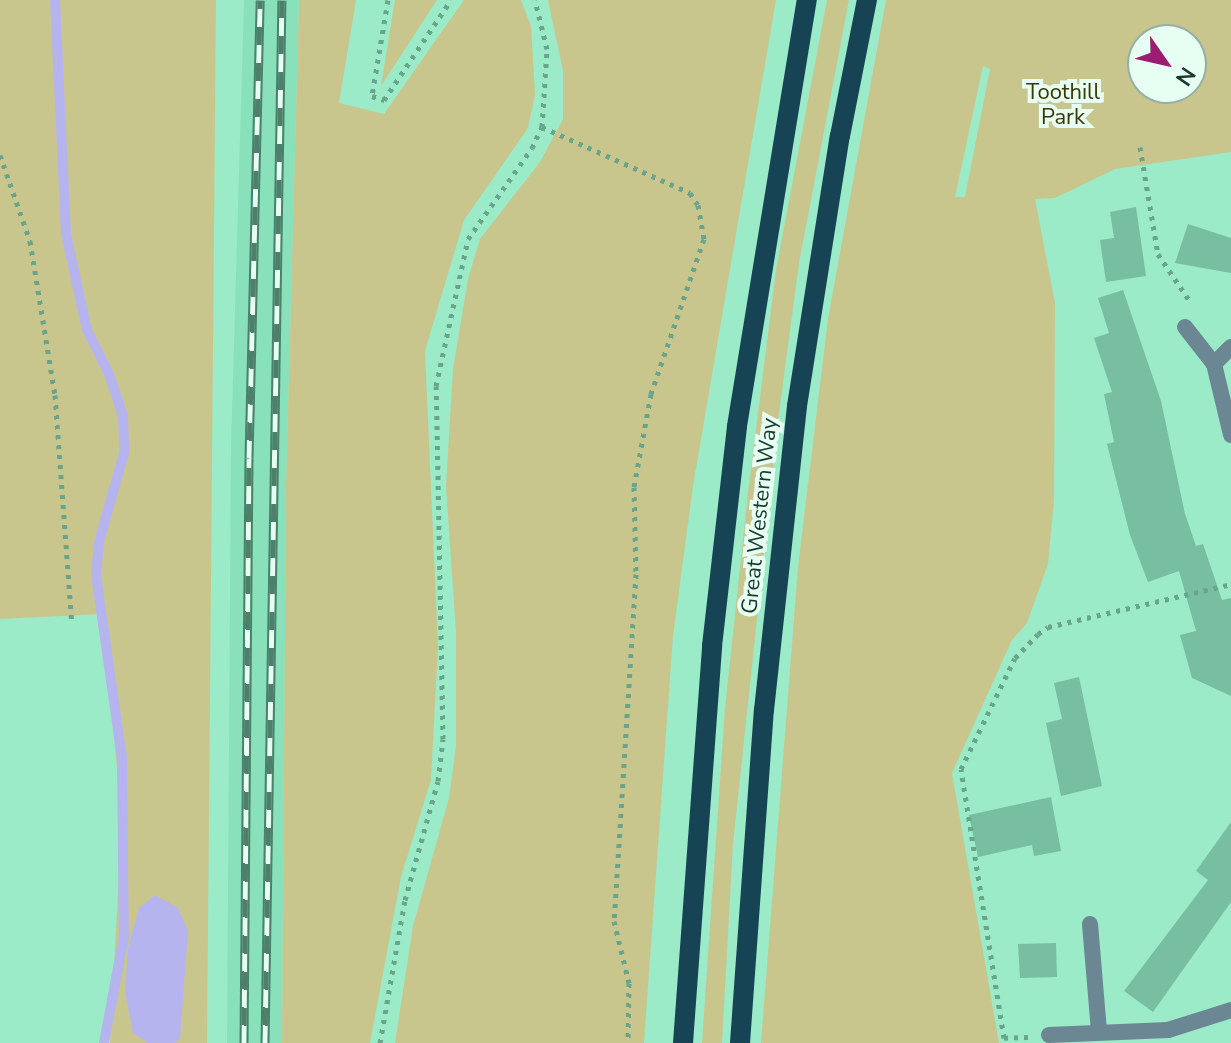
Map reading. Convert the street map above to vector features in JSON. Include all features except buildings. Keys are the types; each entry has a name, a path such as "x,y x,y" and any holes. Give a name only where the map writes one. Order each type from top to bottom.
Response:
{"main road":[{"name":"Great Western Way","path":"683,1043 710,662 737,426 807,0"},
{"name":"Great Western Way","path":"740,1043 764,710 797,406 840,136 867,0"}],"street":[{"path":"1185,327 1214,364 1231,435"},
{"path":"1214,364 1231,347"},
{"path":"1090,924 1099,1031"},
{"path":"1049,1035 1168,1030 1231,1010"}],"path":[{"path":"388,0 372,96 384,100 451,0"},
{"path":"380,1043 405,900 438,781 443,739 446,683 433,416 443,341 468,239 532,148 542,127 547,49 536,1"},
{"path":"542,127 690,193 698,205 704,239 672,322 634,487 636,574 614,921 629,983 628,1043"},
{"path":"1140,147 1158,254 1195,309 1185,327"},
{"path":"0,155 30,241 55,395 72,624"},
{"path":"1049,1035 1004,1040 959,777 1001,681 1026,642 1048,627 1231,584"}],"shaded area":[{"path":"244,0 299,0 286,485 282,1043 227,1043 231,447"}],"green space":[{"path":"0,0 216,0 207,1043 110,1043 122,819 102,614 0,619"},
{"path":"299,0 356,0 339,103 384,114 464,0 521,0 531,26 535,95 528,128 464,220 425,351 438,647 431,780 401,877 370,1043 282,1043 286,485"},
{"path":"395,0 437,0 381,86"},
{"path":"548,0 776,0 693,486 673,636 644,1043 395,1043 413,926 449,798 456,746 456,632 446,486 453,369 468,279 480,239 540,162 563,119 563,71"},
{"path":"827,0 849,0 799,263 779,413 733,844 722,1043 702,1043 725,708 748,493 776,270"},
{"name":"Toothill Park","path":"886,0 1231,0 1231,152 1115,169 1055,198 1035,199 1055,303 1054,500 1048,564 1027,623 1012,640 952,773 999,1043 761,1043 798,567 828,319","holes":["983,66 990,69 965,197 955,197"]}],"water":[{"path":"155,895 178,908 188,930 180,1039 175,1043 148,1043 133,1033 125,993 128,948 139,908"}],"waterway":[{"path":"55,0 66,234 87,330 109,374 123,416 124,453 99,542 96,575 122,757 124,936 104,1043"}],"railway":[{"path":"244,1043 249,458 260,0"},
{"path":"265,1043 282,0"}]}
